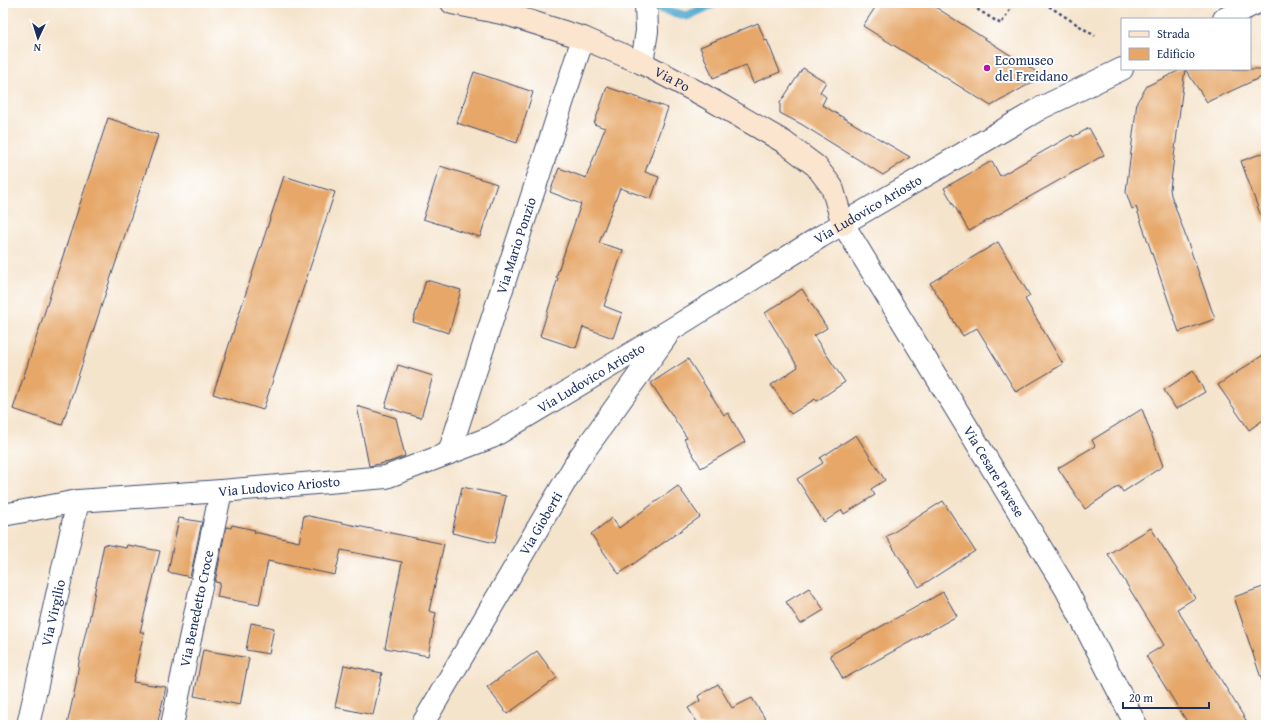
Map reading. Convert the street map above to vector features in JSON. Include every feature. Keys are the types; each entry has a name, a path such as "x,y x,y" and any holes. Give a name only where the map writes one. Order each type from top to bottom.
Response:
{"street":[{"name":"Via Po","path":"452,3 506,14 583,38 642,63 703,95 784,142 816,166 832,188 843,224"},
{"path":"1226,18 1256,3"},
{"path":"642,63 647,31 646,10"},
{"name":"Via Mario Ponzio","path":"449,453 583,38"},
{"name":"Via Ludovico Ariosto","path":"3,515 78,501 386,478 492,437 672,330 843,224 1041,108 1121,69"},
{"name":"Via Cesare Pavese","path":"843,224 1066,589 1136,725"},
{"name":"Via Gioberti","path":"422,725 579,458 672,330"},
{"name":"Via Benedetto Croce","path":"172,725 221,491"},
{"name":"Via Virgilio","path":"28,725 78,501"}],"path":[{"path":"967,3 1001,24 1014,3"},
{"path":"1044,3 1095,36"}],"building":[{"path":"878,3 929,3 1043,76 991,106 863,26"},
{"path":"758,23 765,41 767,40 780,72 753,83 746,65 713,78 700,47"},
{"path":"803,68 826,82 820,92 826,97 822,105 910,157 883,175 801,124 780,113 780,103"},
{"path":"1266,69 1266,75 1207,102 1186,70"},
{"path":"1180,70 1185,70 1170,189 1215,319 1179,332 1136,207 1132,209 1126,192 1137,102 1147,86"},
{"path":"474,72 533,92 517,143 457,123"},
{"path":"607,87 668,108 645,172 659,177 651,199 620,188 599,243 623,250 604,306 622,313 613,338 583,327 576,348 540,336 558,278 556,277 581,204 550,192 559,168 586,178 605,128 594,124"},
{"path":"108,118 158,135 62,425 13,409"},
{"path":"1089,128 1104,155 969,231 944,188 992,161 1000,176 1072,135 1073,137"},
{"path":"1266,152 1266,221 1263,222 1241,161"},
{"path":"440,166 497,184 480,237 423,219"},
{"path":"284,176 335,192 263,410 213,394"},
{"path":"998,242 1030,296 1025,299 1063,364 1016,392 977,328 963,336 930,283"},
{"path":"426,280 461,290 449,333 413,322"},
{"path":"802,289 827,328 814,336 845,382 817,401 815,399 791,414 771,385 798,367 765,313"},
{"path":"1266,353 1266,418 1249,430 1218,385"},
{"path":"688,359 724,415 728,413 745,442 701,468 684,439 687,438 651,383"},
{"path":"398,365 433,376 421,418 385,407"},
{"path":"1193,371 1205,392 1176,409 1164,390"},
{"path":"357,406 396,418 405,456 389,462 369,466"},
{"path":"1142,409 1163,466 1123,492 1119,486 1085,509 1058,468 1095,446 1092,440"},
{"path":"856,435 885,480 871,489 875,495 844,514 842,510 824,522 797,479 823,463 820,458"},
{"path":"678,486 700,517 619,574 591,534 612,518 619,528"},
{"path":"462,487 506,496 495,543 452,533"},
{"path":"943,501 975,551 919,587 886,537"},
{"path":"304,515 444,544 429,611 436,613 428,656 385,648 402,562 341,550 335,575 268,561 259,605 217,597 220,583 215,582 226,527 231,528 232,525 255,530 254,532 299,542"},
{"path":"179,518 202,522 190,577 168,572"},
{"path":"1151,528 1195,598 1177,609 1249,725 1189,725 1146,656 1164,645 1108,554"},
{"path":"104,544 126,548 127,545 160,551 140,632 144,632 133,682 166,687 157,725 67,725"},
{"path":"1266,586 1266,680 1262,681 1234,597"},
{"path":"809,588 824,610 801,624 786,602"},
{"path":"943,592 957,616 843,679 830,655"},
{"path":"251,623 274,628 269,654 246,650"},
{"path":"203,650 249,658 240,705 194,696"},
{"path":"537,651 557,678 507,714 487,687"},
{"path":"344,665 382,673 373,715 335,707"},
{"path":"718,684 732,708 752,698 769,725 699,725 688,708 700,701 698,696"}],"waterway":[{"path":"647,5 687,16 715,3"}],"place":[{"name":"Ecomuseo del Freidano","path":"987,68"}]}
